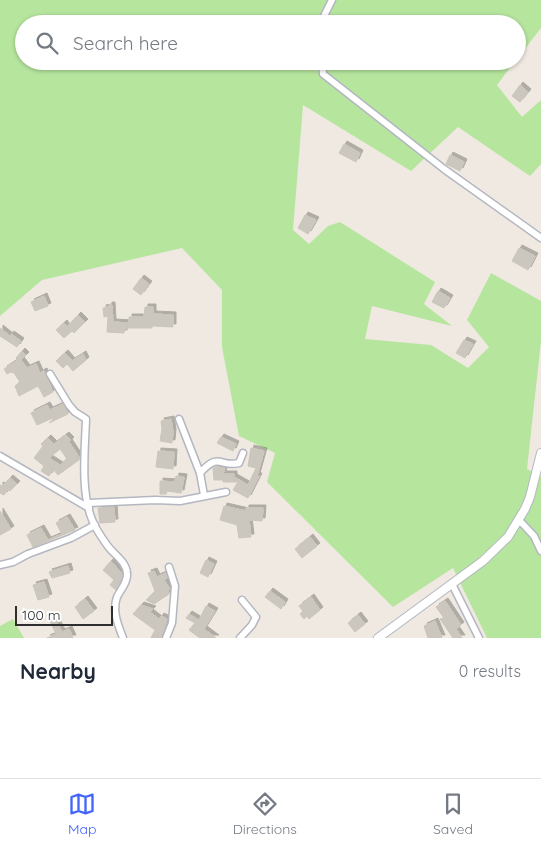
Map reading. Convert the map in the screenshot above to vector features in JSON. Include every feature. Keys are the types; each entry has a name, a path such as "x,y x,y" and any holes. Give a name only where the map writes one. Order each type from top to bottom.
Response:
{"street":[{"path":"324,15 332,0"},
{"path":"323,70 323,74 444,169 541,238"},
{"path":"50,374 69,405 75,412 86,419 85,488 89,506 95,525 106,545 122,562 127,574 126,581 116,599 115,607 116,621 123,638"},
{"path":"179,419 200,473 204,495"},
{"path":"200,473 212,462 239,463 243,452"},
{"path":"378,638 452,584 489,555 508,537 530,497 541,453"},
{"path":"0,456 89,506 154,500 180,501 226,492"},
{"path":"519,520 534,536 541,551"},
{"path":"0,565 13,562 28,554 71,538 95,525"},
{"path":"166,638 172,623 175,586 169,567"},
{"path":"452,584 479,638"},
{"path":"240,638 252,625 256,617 242,600"}],"green space":[{"path":"0,0 541,0 541,28 526,47 526,15 15,15 15,70 508,70 497,85 522,117 541,100 541,164 530,176 458,127 411,171 303,105 293,230 309,244 328,226 340,222 435,282 424,304 452,326 372,306 365,339 431,345 468,368 489,347 467,320 491,273 541,301 541,341 527,469 541,477 541,638 487,638 453,568 393,607 267,482 275,453 239,436 222,347 222,290 182,248 42,280 0,316"},
{"path":"13,619 24,638 0,638 0,626"}],"building":[{"path":"520,85 528,92 520,102 512,96"},
{"path":"344,144 360,153 356,162 339,153"},
{"path":"450,155 464,162 460,171 446,164"},
{"path":"305,215 316,220 308,234 298,228"},
{"path":"519,248 535,256 528,270 512,261"},
{"path":"141,278 149,284 141,295 133,289"},
{"path":"438,291 450,298 444,308 432,302"},
{"path":"44,296 48,306 35,311 31,302"},
{"path":"109,305 112,305 113,322 129,323 129,317 144,317 145,307 153,307 153,314 173,315 173,327 125,328 124,333 107,332 108,316 104,317 103,308 109,307"},
{"path":"78,315 85,322 74,333 72,331 64,338 56,330 64,323 67,327"},
{"path":"0,328 10,336 11,334 21,341 17,347 0,336"},
{"path":"464,340 473,344 465,358 456,353"},
{"path":"22,351 26,355 21,360 27,368 36,364 40,373 44,371 53,392 44,397 38,386 19,396 15,386 20,382 14,373 7,374 4,369 18,360 16,358"},
{"path":"65,353 72,361 83,354 86,360 73,371 67,364 63,368 56,361"},
{"path":"63,404 68,414 49,423 55,417 37,425 31,413 47,405 50,410"},
{"path":"171,419 172,443 160,441 161,421"},
{"path":"66,435 71,440 69,442 79,460 58,475 53,469 49,476 41,471 44,466 34,458 43,446 41,444 48,438 54,444","holes":["60,449 67,459 60,465 49,458"]},
{"path":"221,437 236,444 233,451 217,443"},
{"path":"251,448 264,451 257,476 259,476 248,498 233,490 238,482 214,480 213,468 225,468 223,474 234,474 234,477 248,485 256,468 248,466"},
{"path":"158,451 174,452 173,469 156,467"},
{"path":"176,476 184,477 181,493 167,491 166,494 160,494 160,481 175,482"},
{"path":"10,478 17,484 10,491 8,489 4,495 0,493 0,485 2,486"},
{"path":"224,506 246,511 246,508 263,508 262,521 249,520 251,537 239,538 237,525 220,520"},
{"path":"114,507 115,522 100,523 98,508"},
{"path":"0,511 11,529 0,535"},
{"path":"67,517 75,530 33,547 27,535 41,528 48,540 62,534 56,523"},
{"path":"310,537 317,546 302,558 295,549"},
{"path":"206,560 214,564 208,577 200,573"},
{"path":"111,561 122,574 116,590 110,585 114,580 103,570"},
{"path":"68,566 70,573 52,578 49,572"},
{"path":"154,571 157,577 166,573 167,578 164,580 170,589 168,590 169,594 154,604 146,600 155,591 148,573"},
{"path":"44,582 49,597 38,600 33,585"},
{"path":"270,591 285,602 281,609 265,597"},
{"path":"311,597 320,610 309,619 307,616 304,619 300,614 303,611 299,606"},
{"path":"85,599 94,611 83,619 75,607"},
{"path":"445,601 461,625 456,629 462,638 453,638 440,619 444,618 436,607"},
{"path":"141,605 153,609 150,612 159,619 161,616 167,619 161,638 151,638 155,630 133,614"},
{"path":"206,606 215,611 204,629 216,638 200,638 189,630 195,623 186,618 189,614 199,620"},
{"path":"358,615 365,624 355,632 348,623"},
{"path":"55,619 62,632 69,629 73,638 47,638 56,634 50,621"},
{"path":"435,621 442,638 428,638 424,626"}]}
